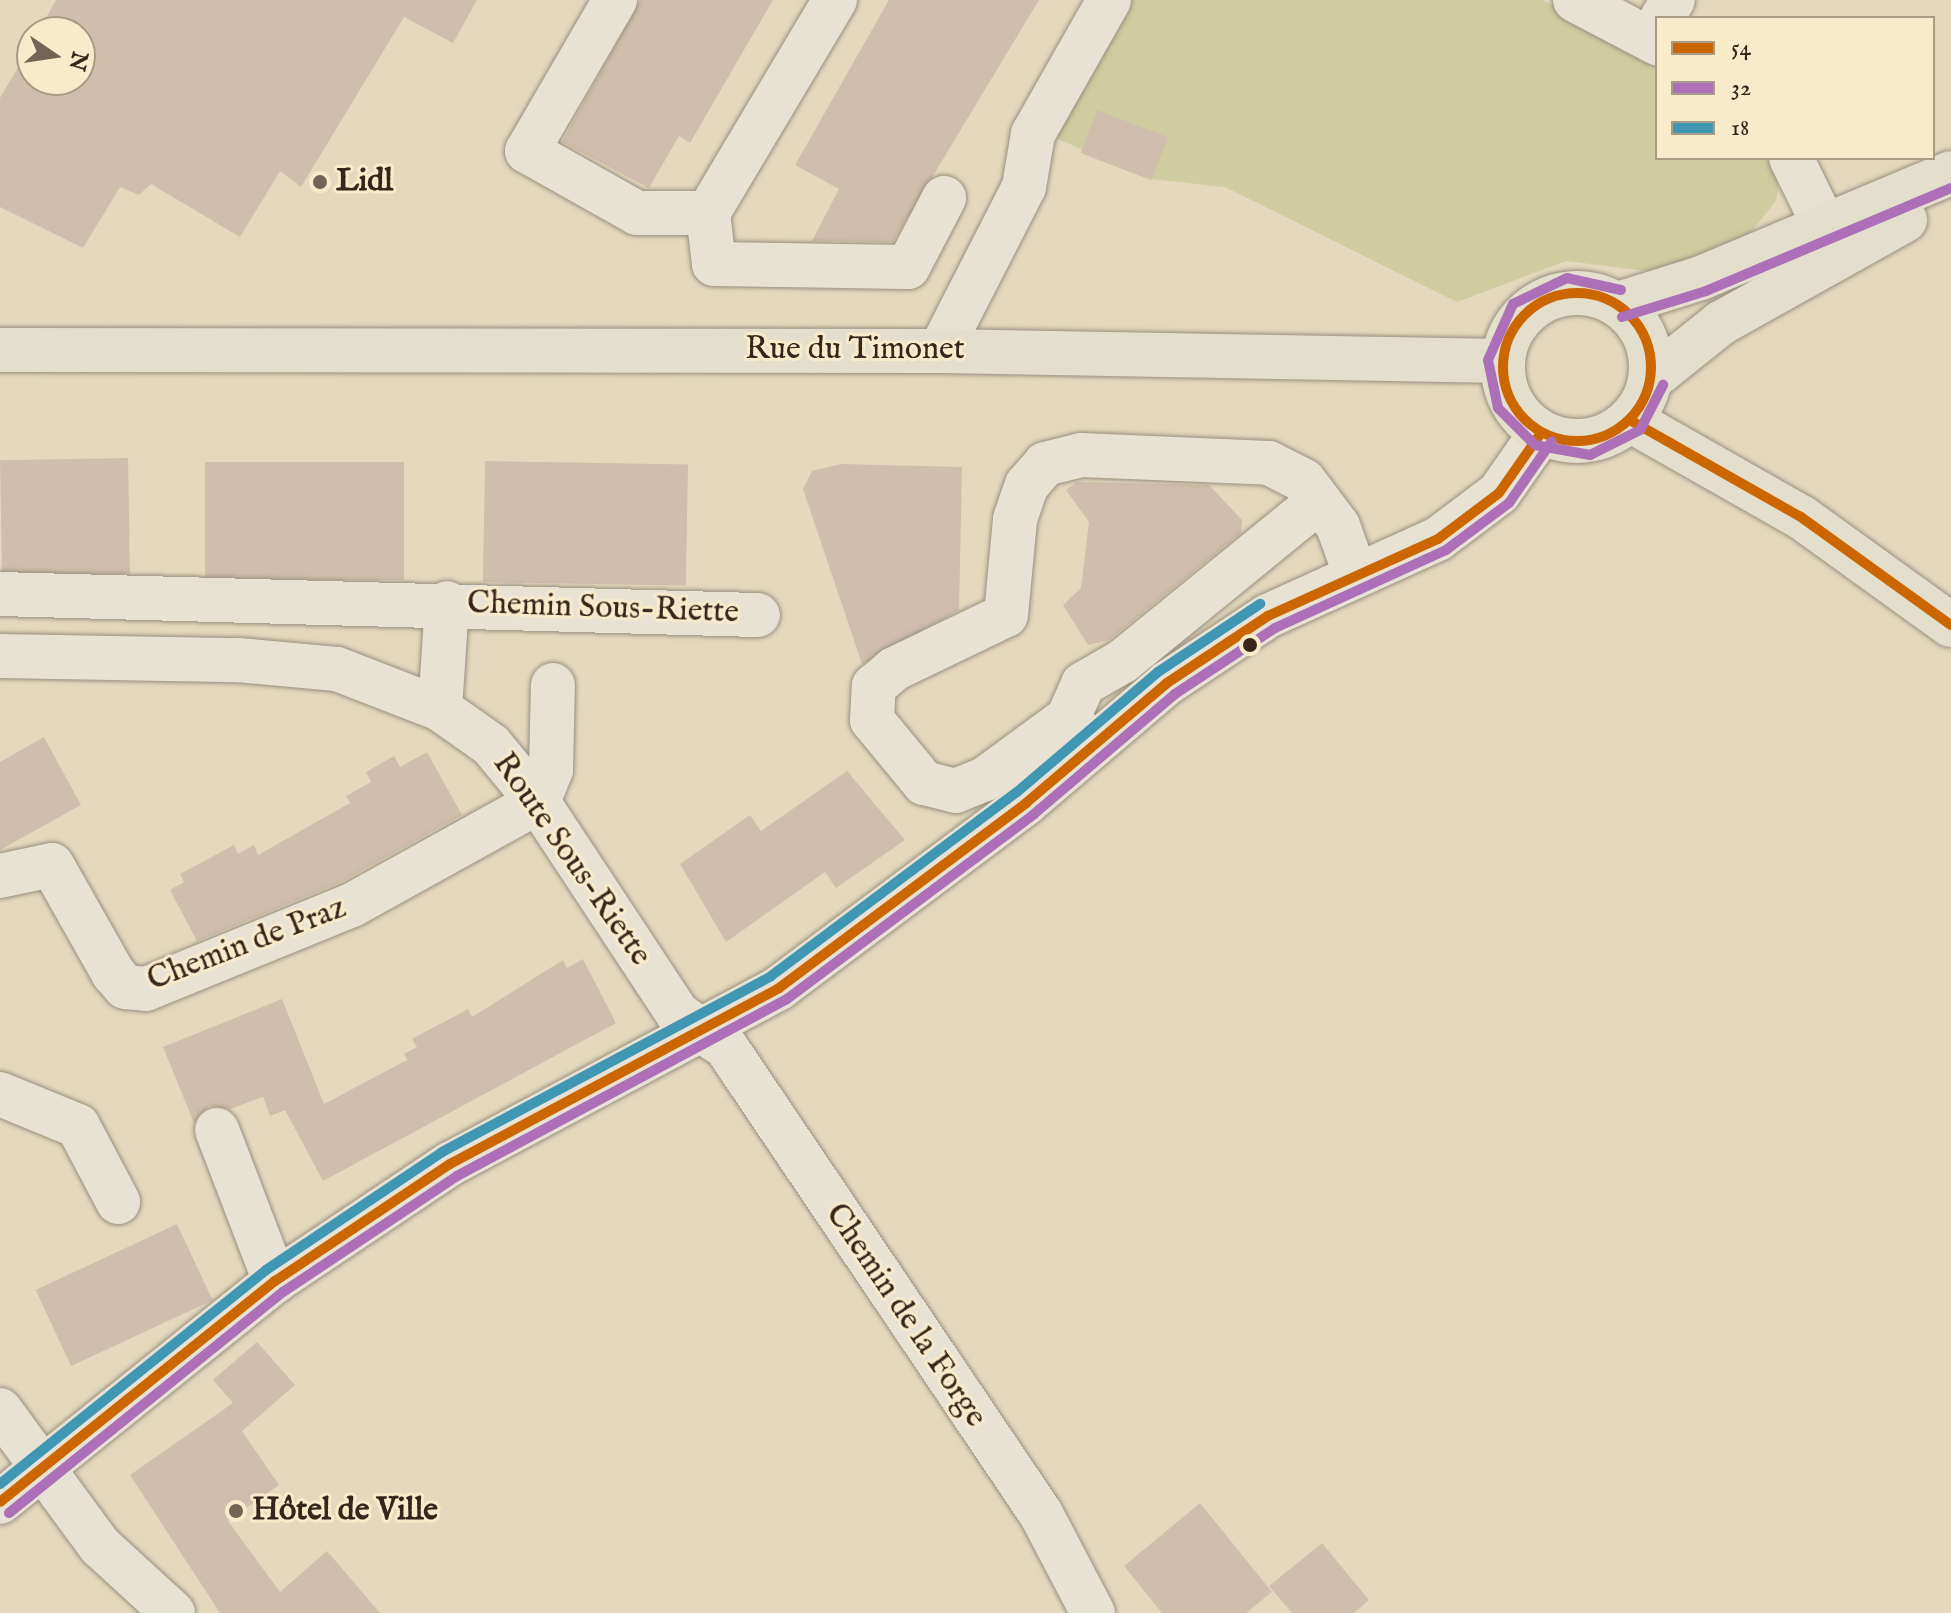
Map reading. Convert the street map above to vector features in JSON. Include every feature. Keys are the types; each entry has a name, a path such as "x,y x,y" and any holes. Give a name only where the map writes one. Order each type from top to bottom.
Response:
{"main road":[{"path":"1618,304 1825,227 1951,173"},
{"path":"1651,379 1646,337 1618,304 1582,293 1544,299 1509,336 1502,361 1511,403 1541,433 1588,441 1630,420 1651,379 1721,323 1951,194"},
{"name":"Rue du Timonet","path":"0,325 208,347"},
{"name":"Rue du Timonet","path":"0,350 208,347 940,351 1502,361"},
{"path":"1630,420 1801,517 1951,625"}],"street":[{"path":"615,0 527,151 637,213 708,213"},
{"path":"835,0 708,213 714,264 908,267 944,198"},
{"path":"940,351 1024,187 1033,134 1109,0"},
{"path":"1575,0 1655,31"},
{"path":"1792,160 1825,227"},
{"path":"1356,576 1319,501 1304,481 1269,463 1081,455 1045,464 1027,485 1015,519 1006,615 894,669 874,686 872,720 924,783 956,791 985,779 1080,732 1167,683 1268,616 1438,539 1499,493 1541,433"},
{"path":"0,1502 275,1281 450,1164 779,988 849,938 1080,732 1083,684 1123,661 1319,501"},
{"name":"Chemin Sous-Riette","path":"0,594 179,595 758,615"},
{"path":"176,658 179,595"},
{"name":"Chemin Sous-Riette","path":"440,709 447,603"},
{"name":"Route Sous-Riette","path":"0,656 176,658 337,669 440,709 491,745 538,802 678,1014 705,1027"},
{"path":"538,802 551,770 553,685"},
{"name":"Chemin de Praz","path":"0,876 52,865 113,973 125,987 146,989 352,905 538,802"},
{"name":"Chemin de la Forge","path":"705,1027 726,1047 1041,1514 1093,1613"},
{"path":"0,1094 44,1106 78,1126 118,1202"},
{"path":"217,1130 275,1281"},
{"path":"0,1410 41,1472 100,1546 173,1613"}],"shaded area":[{"path":"1124,0 1543,0 1655,59 1655,160 1770,160 1779,180 1776,201 1750,233 1654,272 1566,261 1457,302 1225,187 1151,179 1051,136"}],"building":[{"path":"56,0 477,0 453,43 404,17 301,187 280,171 240,237 151,184 139,195 120,187 83,248 0,207 0,98 16,70 16,96 96,96 96,16 47,16"},
{"path":"640,0 773,0 690,143 679,136 649,188 562,142"},
{"path":"889,0 1039,0 893,242 812,241 839,189 795,165"},
{"path":"1097,110 1168,137 1151,180 1081,153"},
{"path":"128,458 130,573 2,575 0,460"},
{"path":"485,461 688,465 686,586 483,582"},
{"path":"205,462 404,462 404,580 205,580"},
{"path":"841,464 962,467 959,610 862,664 803,489 812,471"},
{"path":"1077,482 1209,485 1242,520 1241,533 1109,640 1088,645 1063,605 1081,588 1089,522 1066,490"},
{"path":"44,737 81,805 0,850 0,762"},
{"path":"427,752 462,815 341,882 197,941 170,890 184,882 180,874 234,845 238,854 254,845 258,855 350,803 346,796 371,782 366,772 394,756 400,767"},
{"path":"847,771 905,840 836,888 825,872 726,942 680,864 750,815 761,831"},
{"path":"583,959 616,1023 323,1181 285,1110 270,1116 263,1097 230,1109 209,1106 194,1123 163,1047 282,999 324,1104 407,1060 404,1054 417,1047 412,1039 468,1009 472,1017 563,960 567,968"},
{"path":"177,1224 212,1300 71,1366 36,1290"},
{"path":"257,1342 295,1385 242,1431 279,1485 228,1521 280,1592 327,1551 380,1613 220,1613 130,1475 233,1403 213,1380"},
{"path":"1200,1503 1272,1592 1246,1613 1162,1613 1124,1566"},
{"path":"1322,1543 1369,1600 1354,1613 1292,1613 1269,1586"}],"transit line":[{"name":"32","path":"1622,317 1706,291 1951,188"},
{"name":"32","path":"1621,290 1567,278 1513,304 1488,360 1498,408 1535,445 1590,455 1640,430 1663,385"},
{"name":"54","path":"1577,293 1605,298 1630,314 1646,339 1651,367 1646,395 1630,420 1605,436 1577,441 1549,436 1524,420 1508,395 1503,367 1508,339 1524,314 1549,298 1577,293"},
{"name":"54","path":"1630,420 1801,517 1951,625"},
{"name":"54","path":"0,1502 275,1281 450,1164 779,988 1026,803 1167,683 1268,616 1438,539 1499,493 1541,433"},
{"name":"32","path":"9,1513 283,1292 457,1176 787,999 1034,814 1175,694 1275,628 1446,550 1509,503 1552,441"},
{"name":"18","path":"0,1484 266,1270 442,1152 771,976 1017,792 1158,672 1260,604"}],"place":[{"name":"Lidl","path":"320,182"},
{"name":"Hôtel de Ville","path":"236,1511"}]}
